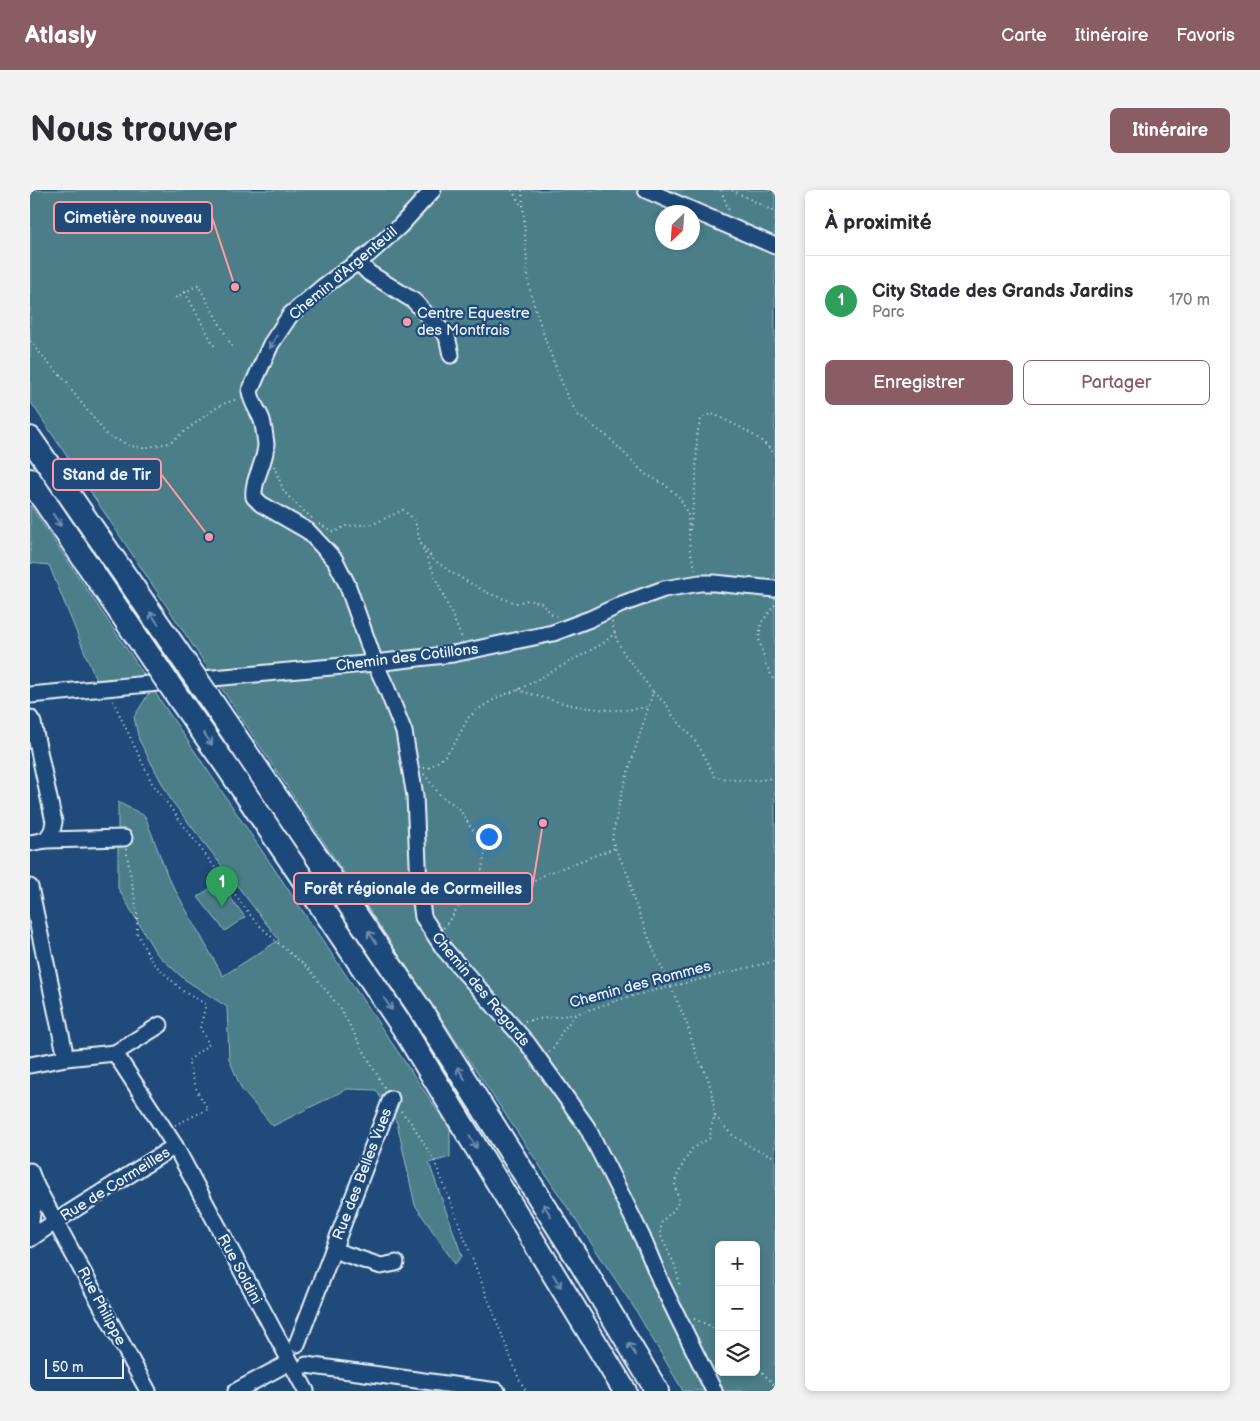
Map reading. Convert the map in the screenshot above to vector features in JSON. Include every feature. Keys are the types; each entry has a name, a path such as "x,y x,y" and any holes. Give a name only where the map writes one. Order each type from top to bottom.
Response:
{"highway":[{"path":"30,438 422,1012 583,1267 657,1391"},
{"path":"30,480 402,1026 625,1391"}],"street":[{"name":"Chemin d'Argenteuil","path":"250,394 271,344 291,314 324,286 358,262 400,226 432,190"},
{"path":"646,190 775,246"},
{"path":"358,262 369,274 414,301 447,336 451,355"},
{"name":"Chemin des Regards","path":"250,394 262,419 266,446 263,465 254,487 254,497 261,504 308,532 335,560 347,584 375,663 404,732 415,796 419,886 423,918 444,949 528,1044 587,1127 643,1239 662,1285 714,1391"},
{"name":"Chemin des Cotillons","path":"30,695 375,663 460,652 553,633 664,589 700,583 714,583 775,589"},
{"path":"30,718 33,723 54,822 52,831 46,840"},
{"path":"30,843 46,840 124,838"},
{"path":"30,886 66,1058"},
{"path":"30,1065 66,1058 114,1053 160,1025"},
{"name":"Rue Soldini","path":"114,1053 175,1146 281,1346 298,1367 306,1391"},
{"name":"Rue des Belles Vues","path":"297,1344 391,1099"},
{"name":"Rue de Cormeilles","path":"30,1239 175,1146"},
{"name":"Rue Philippe","path":"30,1171 36,1186 148,1391"},
{"path":"30,1228 36,1186"},
{"name":"Rue des Belles Vues","path":"333,1250 381,1266 396,1263"},
{"path":"281,1346 289,1343 297,1344 304,1349 307,1356 298,1367"},
{"path":"236,1391 298,1367 497,1391"}],"path":[{"path":"512,190 523,209"},
{"path":"522,190 528,279 531,295 536,315 567,396 578,415 608,437 645,474 664,484 680,498 688,515 690,550 700,583"},
{"path":"721,190 730,212 733,229"},
{"path":"732,190 775,212"},
{"path":"769,190 775,193"},
{"path":"171,300 198,285 233,348"},
{"path":"185,292 216,347"},
{"path":"30,341 67,382 107,435 131,446 143,448 168,443 222,404 250,394"},
{"path":"689,535 696,480 697,434 701,419 710,414 716,415 750,434 770,448 775,456"},
{"path":"266,446 284,492 299,507 334,532 346,526 373,524 402,510 415,520 420,542 460,652"},
{"path":"420,542 434,560 452,573 490,594 516,603 528,600 541,603 552,614 572,626"},
{"path":"775,605 761,623 759,639 766,664 775,681"},
{"path":"609,610 616,638 623,652 653,692 667,705 673,716 693,738 715,777 763,781 775,777"},
{"path":"436,936 478,883 481,875 485,844 482,838 471,828 459,808 441,796 419,768 429,768 444,757 455,743 468,718 477,710 498,697 518,690 602,644 615,633"},
{"path":"107,688 152,784 254,920 310,970 340,1008 391,1099 412,1124 435,1162 519,1379 526,1391"},
{"path":"518,690 582,707 622,710 649,706"},
{"path":"653,692 621,795 612,838 654,951 687,1024 695,1051 708,1078 715,1116 710,1138 692,1149 684,1162 676,1178 675,1186 678,1201 673,1211 662,1221 660,1234 680,1281 679,1290 669,1297"},
{"path":"124,838 137,912 137,933 152,962 184,992 206,1004 200,1028 209,1044 188,1061 197,1091 208,1109 164,1130"},
{"path":"470,894 493,904 546,874 615,848"},
{"name":"Chemin des Rommes","path":"510,1022 576,1014 628,997 775,961"},
{"path":"539,1061 554,1048 561,1033 576,1014"},
{"path":"715,1116 731,1134 754,1149 775,1158"},
{"path":"676,1311 708,1325 716,1331"},
{"path":"760,1369 775,1386"}],"green space":[{"path":"30,190 775,190 775,1391 683,1391 635,1309 30,401"},
{"path":"30,505 145,676 96,680 49,565 30,563"},
{"path":"152,688 450,1129 450,1157 429,1163 462,1256 455,1264 415,1205 397,1123 376,1090 347,1089 273,1126 242,1090 229,1059 227,1007 184,979 156,953 118,888 118,802 145,816 168,877 223,976 279,940 171,800 139,740 134,717"},
{"path":"219,882 245,917 225,931 198,897"}],"place":[{"name":"Cimetière nouveau","path":"235,287"},
{"name":"Centre Equestre des Montfrais","path":"407,322"},
{"name":"Stand de Tir","path":"209,537"},
{"name":"Forêt régionale de Cormeilles","path":"543,823"},
{"name":"City Stade des Grands Jardins","path":"222,907"}]}
